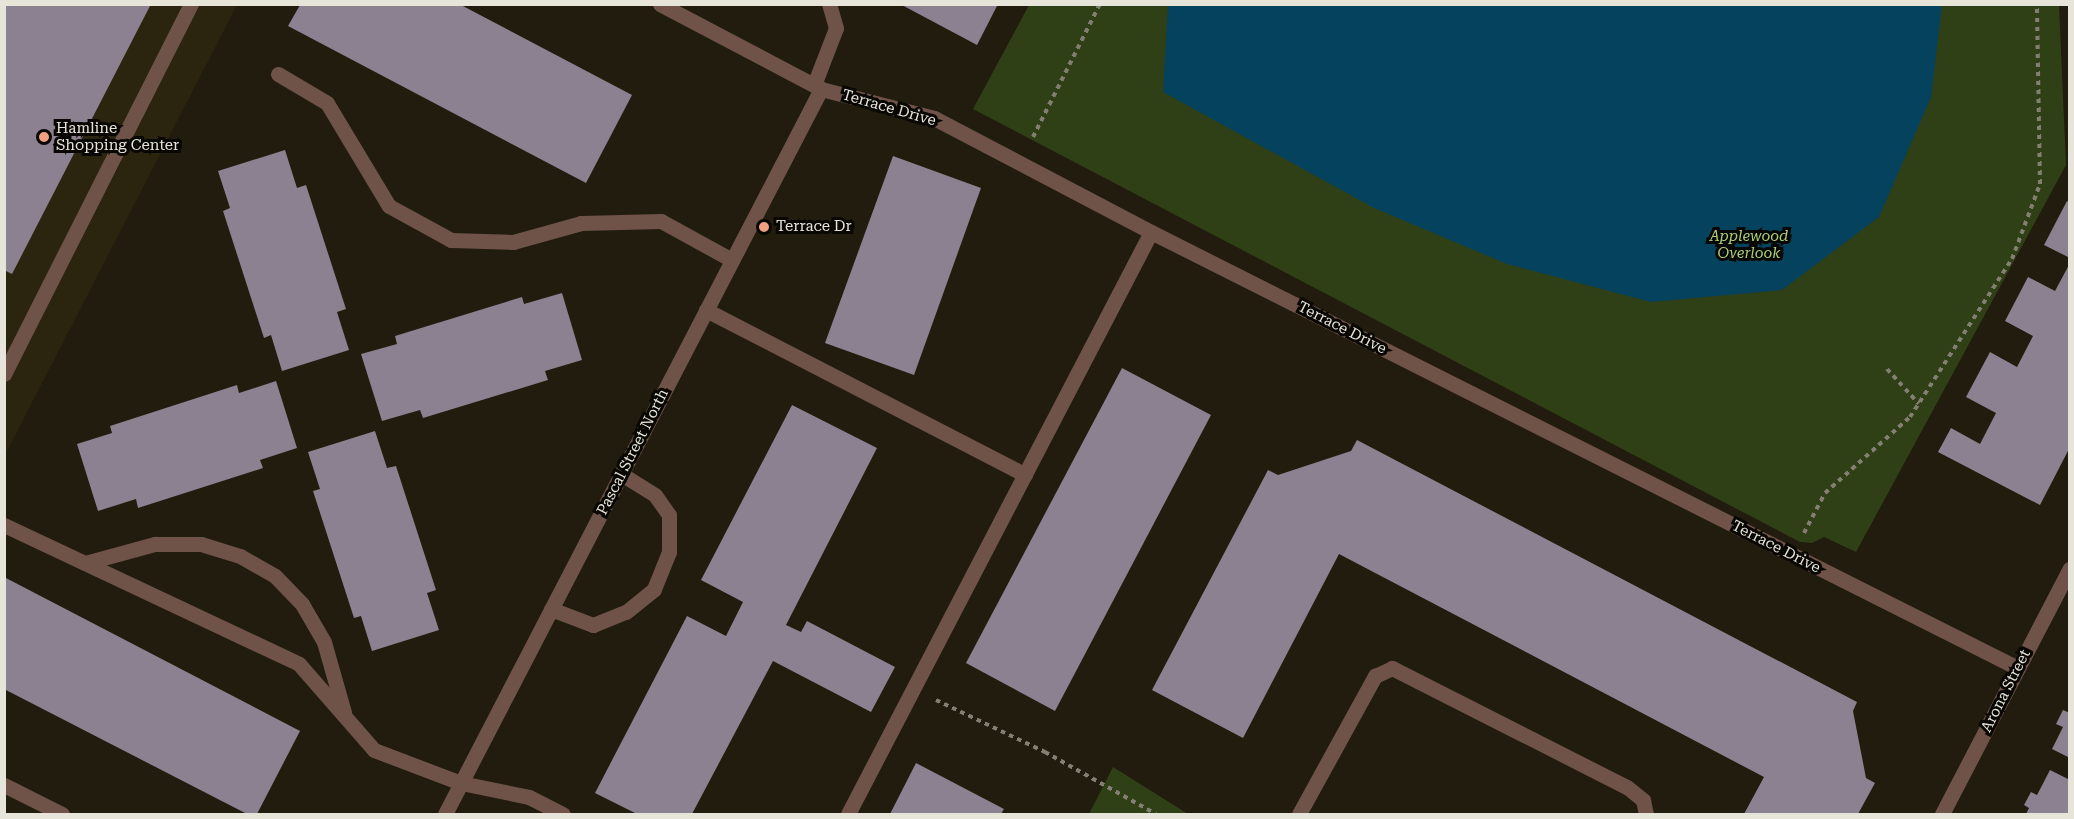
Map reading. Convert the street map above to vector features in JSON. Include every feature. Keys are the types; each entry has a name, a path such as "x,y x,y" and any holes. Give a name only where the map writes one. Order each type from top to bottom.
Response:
{"street":[{"path":"4,374 191,4"},
{"name":"Terrace Drive","path":"660,4 817,87 934,118 1151,232 2018,668"},
{"name":"Pascal Street North","path":"445,814 732,260 817,87 836,28 830,4"},
{"path":"278,74 327,103 389,207 451,240 513,242 580,223 661,221 732,260"},
{"path":"848,814 1151,232"},
{"path":"706,310 1025,475"},
{"path":"552,609 593,625 626,612 654,589 669,552 669,515 655,495 621,474"},
{"path":"4,525 299,664 374,750 461,783 529,796 563,814"},
{"path":"85,562 155,544 201,544 240,556 275,576 302,604 324,642 345,715"},
{"name":"Arona Street","path":"1942,814 2069,570"},
{"path":"1299,814 1374,676 1392,668 1627,787 1643,800 1646,814"},
{"path":"4,785 43,810 63,814"}],"path":[{"path":"1034,137 1100,4"},
{"path":"1793,555 1825,493 1910,417 2012,259 2040,184 2037,4"},
{"path":"1887,369 1918,404"},
{"path":"913,689 1045,752 1156,814"}],"shaded area":[{"path":"5,5 237,5 5,455"}],"green space":[{"name":"Applewood Overlook","path":"1029,5 2059,5 2066,165 1856,552 1824,537 1812,543 1800,542 973,109"},
{"path":"1113,767 1188,814 1089,814"}],"water":[{"path":"1168,4 1942,5 1931,97 1879,217 1782,290 1651,302 1507,264 1374,208 1163,92"}],"building":[{"name":"Hamline Shopping Center","path":"4,4 151,4 12,274 4,270"},
{"path":"900,4 998,4 977,45"},
{"path":"300,5 461,5 632,95 586,183 288,26"},
{"path":"285,150 297,188 306,185 346,309 337,312 349,350 282,371 271,335 264,338 223,211 230,208 218,171"},
{"path":"893,156 981,188 914,375 825,343"},
{"path":"2067,201 2070,203 2070,258 2044,245"},
{"path":"2070,263 2070,447 2040,505 1938,452 1951,428 1980,444 1996,413 1966,397 1990,352 2017,367 2033,336 2005,321 2028,277 2055,291"},
{"path":"562,293 582,360 545,371 548,380 423,418 420,410 382,421 361,354 397,344 395,336 522,297 524,304"},
{"path":"1122,368 1211,415 1055,711 966,663"},
{"path":"276,381 297,448 260,460 263,468 138,508 136,499 98,511 77,444 112,433 110,426 237,385 239,393"},
{"path":"792,405 877,448 786,625 801,632 807,621 895,667 871,712 773,661 692,814 637,814 595,793 687,616 726,636 743,602 701,580"},
{"path":"375,431 387,468 396,466 436,590 427,593 439,630 372,651 361,616 354,618 313,491 320,489 308,452"},
{"path":"1357,440 1857,702 1853,711 1866,778 1875,783 1858,814 1744,814 1764,777 1339,554 1243,738 1152,690 1268,470 1278,475 1351,451"},
{"path":"4,577 300,731 257,814 247,814 4,689"},
{"path":"2063,710 2070,713 2070,758 2052,749 2063,727 2056,724"},
{"path":"916,763 1004,809 1001,814 890,814"},
{"path":"2050,770 2070,780 2070,814 2026,814 2029,808 2024,805 2031,792 2037,795"}],"place":[{"name":"Hamline Shopping Center","path":"44,137"},
{"name":"Terrace Dr","path":"764,227"}]}
